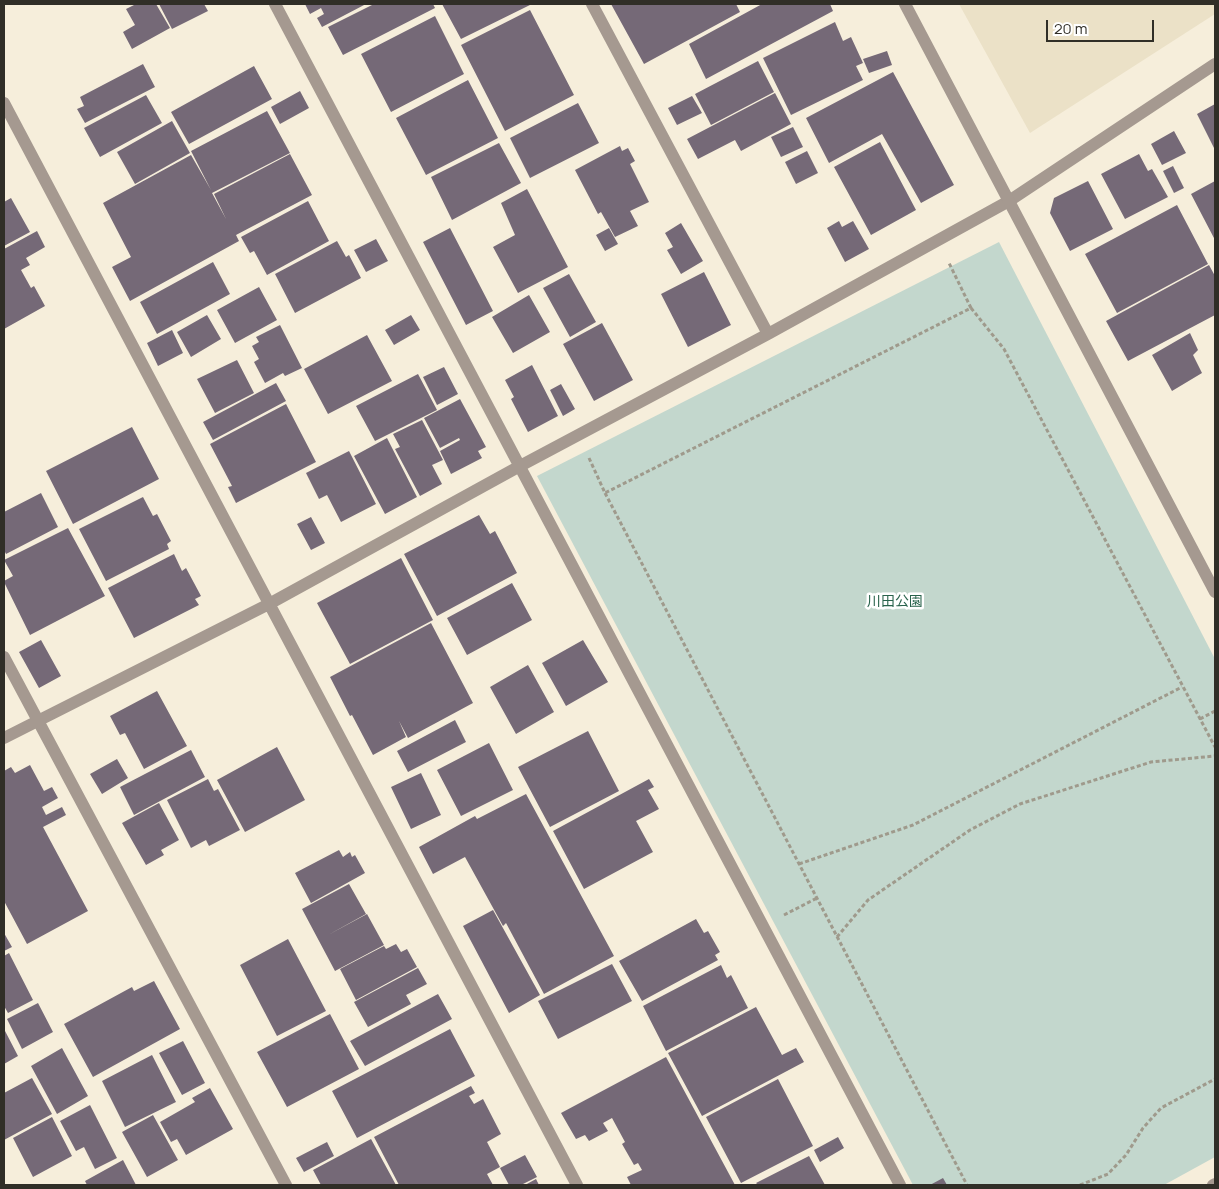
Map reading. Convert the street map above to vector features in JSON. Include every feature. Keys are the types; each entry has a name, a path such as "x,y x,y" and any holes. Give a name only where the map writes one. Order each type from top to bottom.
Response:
{"street":[{"path":"275,4 900,1185"},
{"path":"592,4 768,334"},
{"path":"905,4 1215,592"},
{"path":"4,738 269,604 520,466 768,334 1009,201 1215,64"},
{"path":"4,104 577,1185"},
{"path":"4,657 286,1185"}],"path":[{"path":"949,262 971,308 1004,349 1215,747"},
{"path":"605,493 971,308"},
{"path":"587,454 605,493 967,1185"},
{"path":"799,864 913,825 1182,687"},
{"path":"1200,719 1215,711"},
{"path":"837,936 868,900 970,830 1020,804 1151,762 1215,756"},
{"path":"763,926 817,898"},
{"path":"1080,1185 1108,1174 1126,1155 1143,1128 1161,1108 1215,1078"}],"shaded area":[{"path":"959,4 1215,4 1215,14 1030,133"}],"green space":[{"name":"川田公園","path":"999,242 1215,659 1215,1157 1164,1185 913,1185 537,476"}],"building":[{"path":"136,4 156,4 170,28 132,49 123,32 135,25 126,9"},
{"path":"159,4 204,4 208,11 172,29"},
{"path":"305,4 366,4 322,27 317,18 324,14 321,8 310,14"},
{"path":"374,4 433,4 435,8 343,55 328,27"},
{"path":"442,4 532,4 461,39"},
{"path":"611,4 736,4 740,12 644,64"},
{"path":"762,4 830,4 833,11 706,79 689,44"},
{"path":"530,10 574,95 505,131 461,45"},
{"path":"435,16 464,74 391,112 361,54"},
{"path":"835,22 843,41 851,37 863,63 856,66 863,80 791,115 763,58"},
{"path":"887,51 892,65 869,73 863,59"},
{"path":"758,61 774,92 711,125 695,94"},
{"path":"143,64 155,87 85,123 77,109 84,106 80,97"},
{"path":"254,66 272,99 189,144 171,112"},
{"path":"893,72 954,185 921,203 882,134 829,163 806,118"},
{"path":"468,80 498,138 426,175 396,118"},
{"path":"300,91 309,108 280,124 271,107"},
{"path":"775,93 791,124 741,151 735,140 698,159 687,139"},
{"path":"146,95 162,123 100,157 84,128"},
{"path":"692,96 702,113 677,125 668,108"},
{"path":"578,103 599,143 530,178 510,138"},
{"path":"1215,104 1215,150 1197,114"},
{"path":"267,111 290,153 212,193 226,219 214,194 290,154 312,195 236,235 239,241 130,301 112,267 131,257 103,203 191,155 211,190 191,151"},
{"path":"172,121 190,153 135,184 117,152"},
{"path":"793,127 803,147 781,157 771,137"},
{"path":"1174,131 1186,153 1162,165 1151,144"},
{"path":"880,142 916,210 871,235 834,167"},
{"path":"499,143 521,183 452,220 431,177"},
{"path":"620,146 622,151 628,148 635,161 630,164 649,202 630,211 638,226 615,237 601,212 598,214 575,170"},
{"path":"807,151 818,173 796,184 785,162"},
{"path":"1139,154 1148,171 1152,169 1168,197 1125,219 1101,174"},
{"path":"1173,166 1184,188 1174,193 1163,171"},
{"path":"1088,181 1113,229 1070,251 1050,213 1054,198"},
{"path":"1215,181 1215,240 1191,194"},
{"path":"527,189 568,267 518,293 493,247 515,235 501,203"},
{"path":"11,198 30,232 4,246 4,202"},
{"path":"308,201 329,241 267,275 254,251 250,253 241,237"},
{"path":"1177,205 1208,264 1117,313 1085,254"},
{"path":"839,221 842,227 853,221 869,249 845,262 827,228"},
{"path":"681,223 703,261 681,274 667,250 673,247 665,233"},
{"path":"450,228 493,311 466,325 423,242"},
{"path":"609,228 618,244 605,251 596,235"},
{"path":"37,231 45,247 26,258 30,265 21,270 31,288 34,286 45,306 4,329 4,249"},
{"path":"376,239 388,261 366,272 354,250"},
{"path":"337,241 346,257 349,255 361,278 295,313 275,274"},
{"path":"213,262 230,294 157,334 140,302"},
{"path":"1209,265 1215,276 1215,315 1128,361 1106,321"},
{"path":"704,272 731,325 688,347 661,294"},
{"path":"569,274 596,322 570,337 543,288"},
{"path":"259,287 277,320 235,343 217,310"},
{"path":"529,295 550,332 513,353 492,317"},
{"path":"207,315 221,339 191,357 177,332"},
{"path":"411,315 420,330 394,345 385,330"},
{"path":"602,323 633,380 594,401 563,344"},
{"path":"280,325 302,368 285,376 283,373 265,383 254,362 259,359 252,346 259,342 256,337"},
{"path":"172,330 183,353 158,366 147,343"},
{"path":"1190,333 1198,350 1193,355 1202,373 1172,391 1152,355"},
{"path":"367,335 392,381 328,414 304,369"},
{"path":"237,360 254,393 215,413 197,379"},
{"path":"532,365 558,416 528,432 511,399 514,397 505,380"},
{"path":"444,367 458,394 437,405 423,377"},
{"path":"418,374 437,410 375,441 356,406"},
{"path":"276,383 286,401 213,440 203,422"},
{"path":"561,384 575,409 563,416 550,390"},
{"path":"460,399 486,447 478,451 482,458 451,474 440,451 460,440 459,438 440,448 424,418"},
{"path":"286,404 316,462 236,503 228,487 232,486 210,444"},
{"path":"422,420 443,460 432,465 442,484 420,496 395,449 400,447 393,434"},
{"path":"132,427 159,479 73,524 46,471"},
{"path":"387,438 417,497 385,514 354,456"},
{"path":"349,451 376,504 341,522 327,495 319,499 306,473"},
{"path":"41,493 58,527 6,554 4,550 4,512"},
{"path":"143,497 153,516 157,514 171,541 167,544 169,549 106,581 79,529"},
{"path":"479,515 490,534 495,531 517,573 437,616 404,554"},
{"path":"311,517 325,543 311,550 297,524"},
{"path":"68,528 105,596 30,635 4,582 13,576 4,560"},
{"path":"174,554 182,571 186,568 201,596 195,599 199,605 134,638 108,588"},
{"path":"401,558 433,620 350,664 317,603"},
{"path":"512,583 532,620 467,655 447,618"},
{"path":"431,623 473,703 408,738 399,721 406,737 373,755 330,677"},
{"path":"41,640 61,676 39,688 19,652"},
{"path":"583,640 608,682 566,706 542,663"},
{"path":"528,665 554,712 516,734 490,687"},
{"path":"157,691 187,746 144,769 125,733 120,735 110,716"},
{"path":"455,720 466,742 408,772 397,751"},
{"path":"588,731 619,791 550,827 518,767"},
{"path":"489,743 513,790 461,816 437,770"},
{"path":"277,747 305,800 245,832 217,780"},
{"path":"191,750 205,777 134,815 120,787"},
{"path":"117,759 128,778 102,794 90,774"},
{"path":"30,765 44,791 52,787 58,798 42,807 46,815 62,807 66,815 43,827 88,911 27,944 4,901 4,771 11,767 15,773"},
{"path":"421,773 441,815 411,829 391,787"},
{"path":"208,779 214,791 218,789 240,830 209,846 206,840 191,848 167,800"},
{"path":"649,779 654,787 648,790 659,809 636,821 653,852 584,889 553,831"},
{"path":"526,794 614,956 544,994 506,923 503,926 465,857 433,874 419,847 475,816 477,819"},
{"path":"159,803 179,840 161,850 164,855 146,865 122,823"},
{"path":"339,850 343,857 350,852 352,857 355,855 365,873 311,903 295,873"},
{"path":"349,884 366,914 328,935 367,914 384,945 335,971 302,909"},
{"path":"493,910 540,995 509,1013 463,926"},
{"path":"696,919 704,933 708,931 720,952 715,955 718,960 642,1001 619,961"},
{"path":"4,933 12,947 4,951"},
{"path":"288,939 326,1011 277,1036 240,965"},
{"path":"396,944 401,952 407,949 417,967 356,1000 340,969 384,946 386,949"},
{"path":"9,953 33,1000 8,1013 4,1006 4,956"},
{"path":"612,964 632,1001 558,1039 538,1001"},
{"path":"721,965 727,978 731,975 748,1008 666,1051 643,1006"},
{"path":"418,968 427,984 406,995 411,1004 368,1027 354,1002"},
{"path":"154,981 180,1029 93,1077 64,1024 132,987 134,991"},
{"path":"438,994 452,1019 365,1066 350,1041"},
{"path":"38,1003 53,1032 22,1049 7,1019"},
{"path":"756,1007 782,1055 796,1048 804,1062 702,1116 668,1053"},
{"path":"330,1014 359,1069 287,1107 257,1052"},
{"path":"4,1029 18,1056 4,1064"},
{"path":"450,1029 475,1076 357,1138 332,1091"},
{"path":"183,1041 205,1083 182,1095 159,1053"},
{"path":"62,1048 88,1096 57,1114 31,1066"},
{"path":"152,1055 176,1102 125,1127 102,1081"},
{"path":"666,1057 735,1185 631,1185 627,1177 642,1170 638,1163 634,1165 622,1144 625,1142 612,1118 603,1123 608,1131 589,1141 585,1135 576,1139 561,1113"},
{"path":"32,1078 52,1114 4,1140 4,1093"},
{"path":"778,1079 813,1146 741,1183 706,1117"},
{"path":"471,1086 475,1093 469,1096 474,1104 483,1099 501,1134 487,1142 500,1167 487,1174 493,1185 399,1185 374,1137"},
{"path":"210,1088 233,1129 186,1155 177,1139 171,1142 160,1122 195,1102 192,1098"},
{"path":"90,1105 117,1158 95,1169 84,1147 76,1151 60,1121"},
{"path":"153,1115 178,1160 147,1177 122,1132"},
{"path":"52,1117 72,1156 33,1177 13,1138"},
{"path":"838,1137 844,1148 820,1162 814,1150"},
{"path":"371,1139 396,1185 321,1185 313,1170"},
{"path":"327,1142 334,1156 304,1172 296,1158"},
{"path":"525,1155 537,1177 521,1185 509,1185 500,1168"},
{"path":"809,1156 825,1185 758,1185 756,1183"},
{"path":"123,1160 136,1185 87,1185 85,1181"},
{"path":"943,1178 947,1185 930,1185"},
{"path":"536,1179 539,1185 525,1185"}]}
